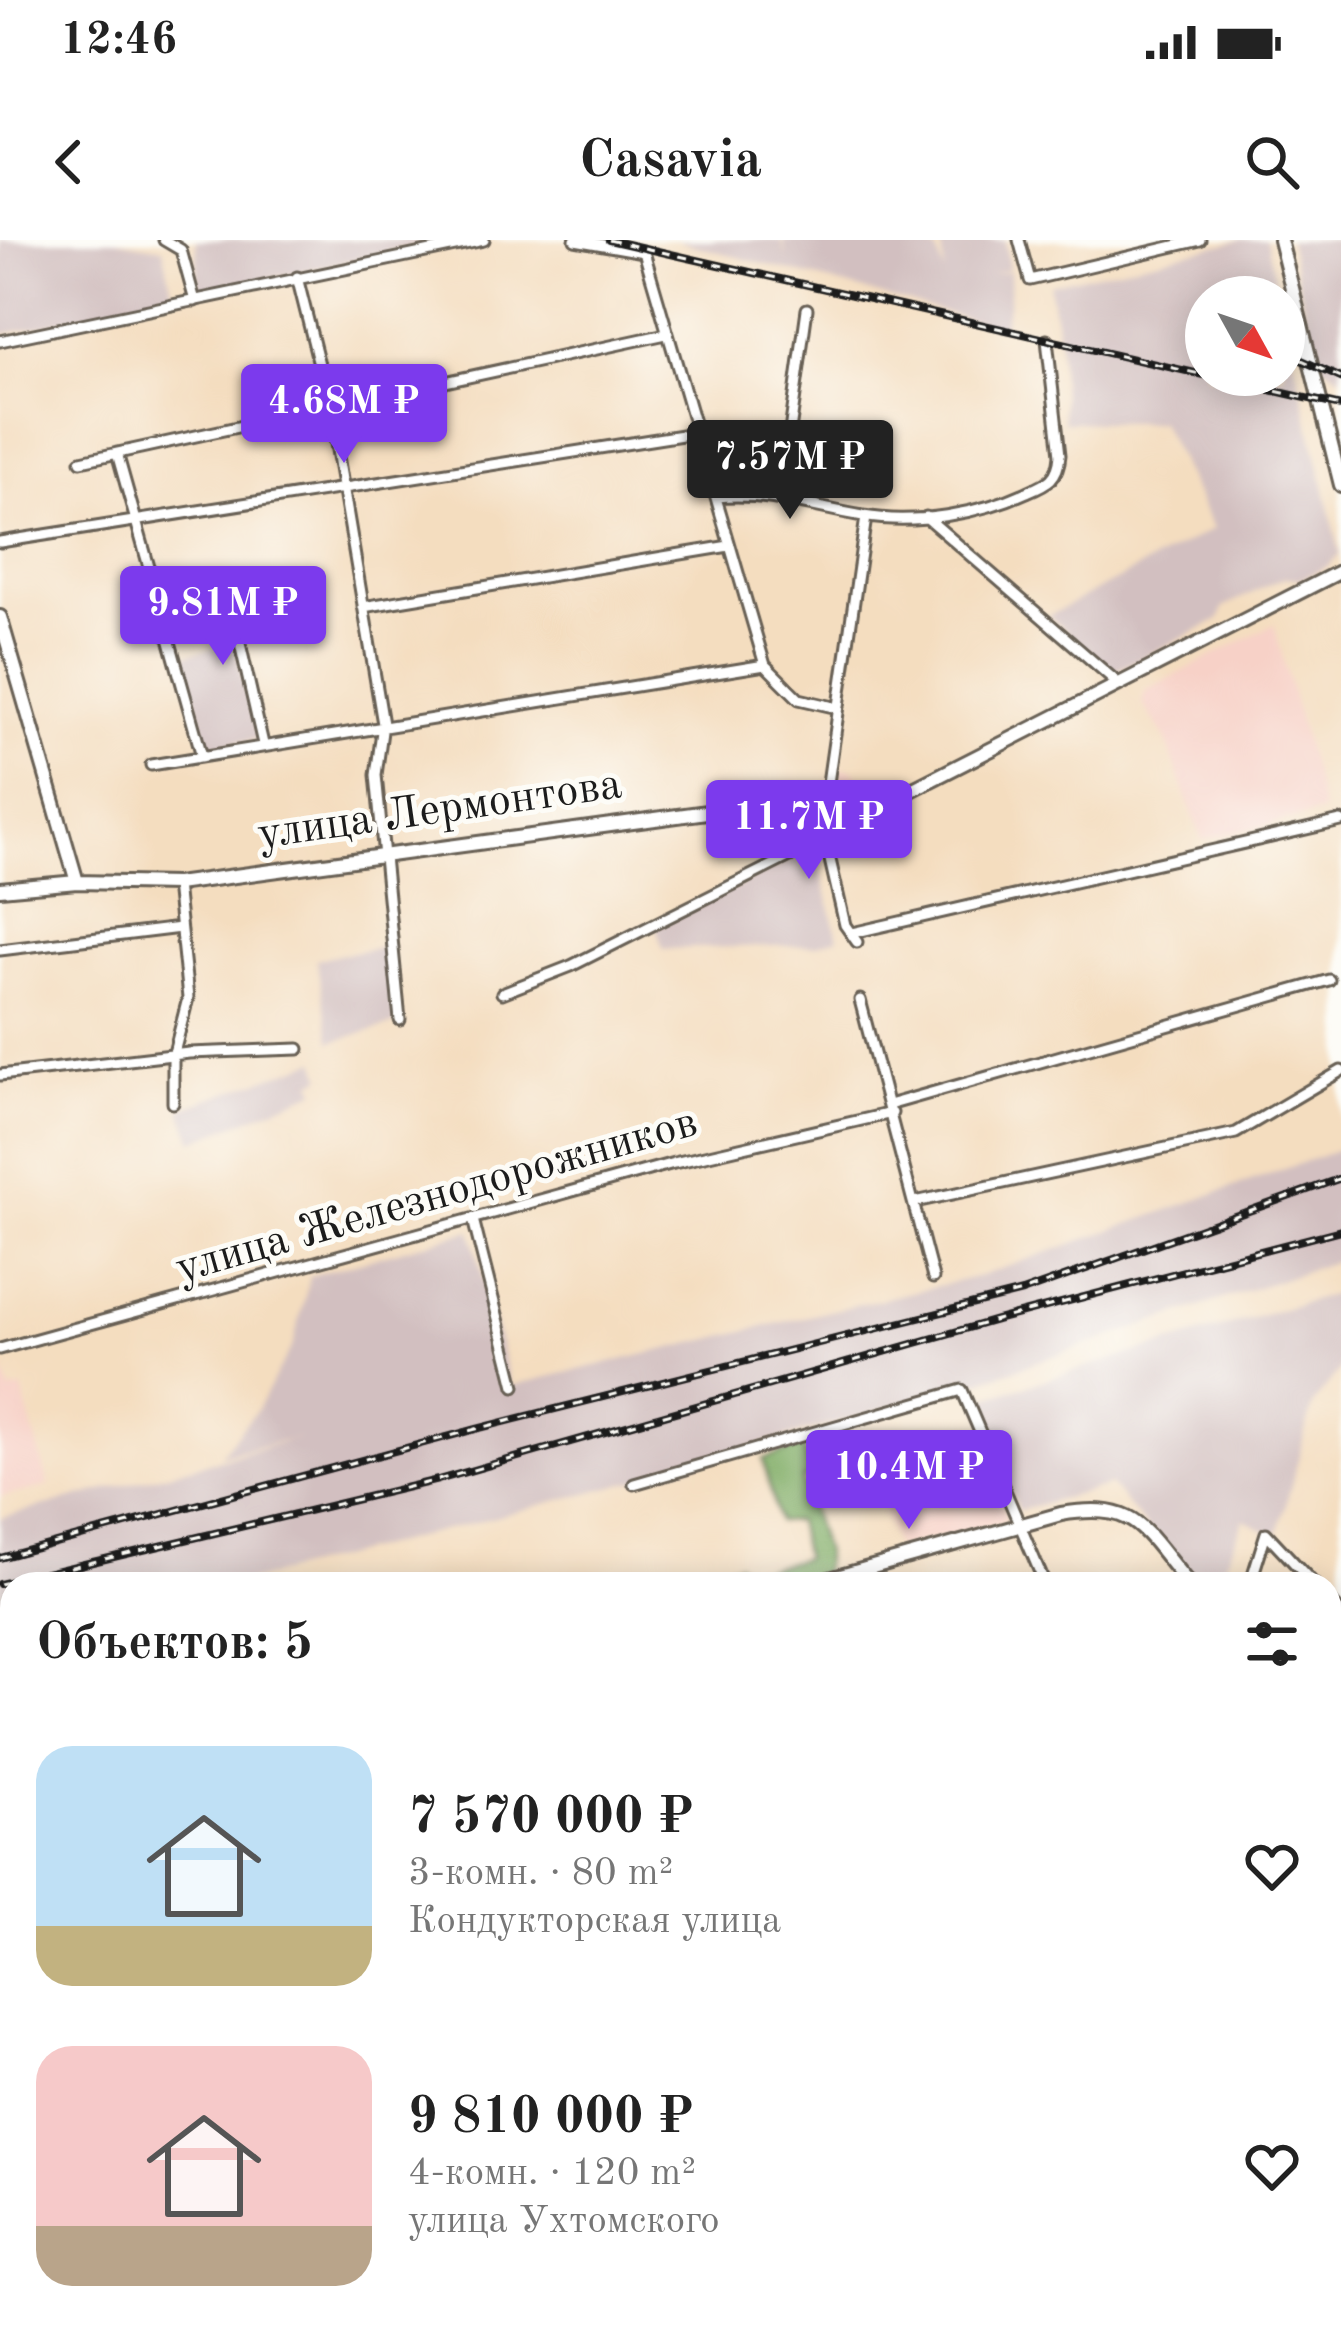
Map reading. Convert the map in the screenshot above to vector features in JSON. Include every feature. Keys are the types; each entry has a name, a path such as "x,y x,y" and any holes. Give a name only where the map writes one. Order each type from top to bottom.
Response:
{"main road":[{"path":"1280,240 1341,485"},
{"name":"улица Лермонтова","path":"0,889 77,882 176,884 751,806 862,812 890,804 1341,571"},
{"path":"0,617 77,882"},
{"path":"855,1572 1080,1511 1114,1510 1134,1521 1179,1572"}],"street":[{"path":"164,240 182,250 195,301"},
{"path":"0,341 484,240"},
{"path":"575,240 644,253 765,665 800,699 838,707"},
{"path":"1019,240 1030,280 1200,240"},
{"path":"297,277 330,408 383,724 376,776 400,1020"},
{"path":"781,496 807,309"},
{"path":"81,461 666,334"},
{"path":"716,497 781,496 866,517 926,517 988,508 1050,482 1059,472 1047,340"},
{"path":"0,542 695,434"},
{"path":"117,453 202,756"},
{"path":"866,517 822,840 855,938 1341,821"},
{"path":"926,517 1119,684"},
{"path":"363,607 729,546"},
{"path":"226,582 263,744"},
{"path":"151,765 765,665"},
{"path":"502,993 571,965 822,840"},
{"path":"173,1102 173,1057 188,998 176,884"},
{"path":"0,950 180,928"},
{"name":"улица Железнодорожников","path":"0,1349 674,1162 892,1109 1329,980"},
{"path":"860,1000 933,1278"},
{"path":"0,1075 299,1049"},
{"path":"915,1202 1236,1133 1341,1071"},
{"path":"473,1219 515,1386"},
{"path":"634,1484 962,1390 1040,1572"},
{"path":"1254,1572 1266,1533 1303,1572"}],"shaded area":[{"path":"0,240 114,240 163,248 173,295 0,335"},
{"path":"196,240 440,240 207,293 198,288"},
{"path":"674,240 781,240 787,261 783,240 915,240 937,252 945,274 942,249 924,240 1005,240 1009,269 990,274 1010,271 1009,303 1002,328"},
{"path":"1242,240 1266,240 1274,276 1185,276 1185,396 1303,396 1340,553 1328,566 1302,579 1285,577 1224,607 1219,620 1113,672 1048,616 1213,529 1160,422 1063,422 1059,344 1049,284"},
{"path":"1288,240 1341,240 1341,376 1317,363 1305,312 1305,276 1296,276"},
{"path":"1274,624 1323,812 1202,840 1164,735 1142,703 1145,691"},
{"path":"235,643 257,739 207,748 185,655"},
{"path":"834,768 852,769 878,799 853,809 831,807"},
{"path":"806,853 818,856 838,938 815,945 663,949 656,927"},
{"path":"388,946 396,1024 331,1042 316,959"},
{"path":"317,1060 323,1076 313,1082 316,1091 194,1141 181,1109"},
{"path":"1341,1149 1341,1259 989,1378 664,1473 285,1572 0,1572 0,1518 302,1437 220,1455 256,1411 293,1345 310,1276 471,1230 510,1384 505,1387 980,1276"},
{"path":"1341,1292 1341,1368 1313,1404 1277,1537 1244,1519 1222,1572 1184,1572 1110,1485 1019,1511 977,1400"},
{"path":"0,1357 10,1391 22,1389 49,1486 0,1497"},
{"path":"993,1472 1007,1521 896,1549 881,1502"}],"green space":[{"path":"803,1446 811,1476 802,1479 825,1556 823,1572 753,1572 804,1558 796,1521 778,1522 763,1459"},
{"path":"738,1563 745,1572 724,1572 724,1568"}],"railway":[{"path":"609,240 1341,406"},
{"path":"1305,362 1341,378"},
{"path":"0,1558 476,1429 1022,1292 1341,1178"},
{"path":"51,1572 438,1480 996,1320 1341,1230"}]}
